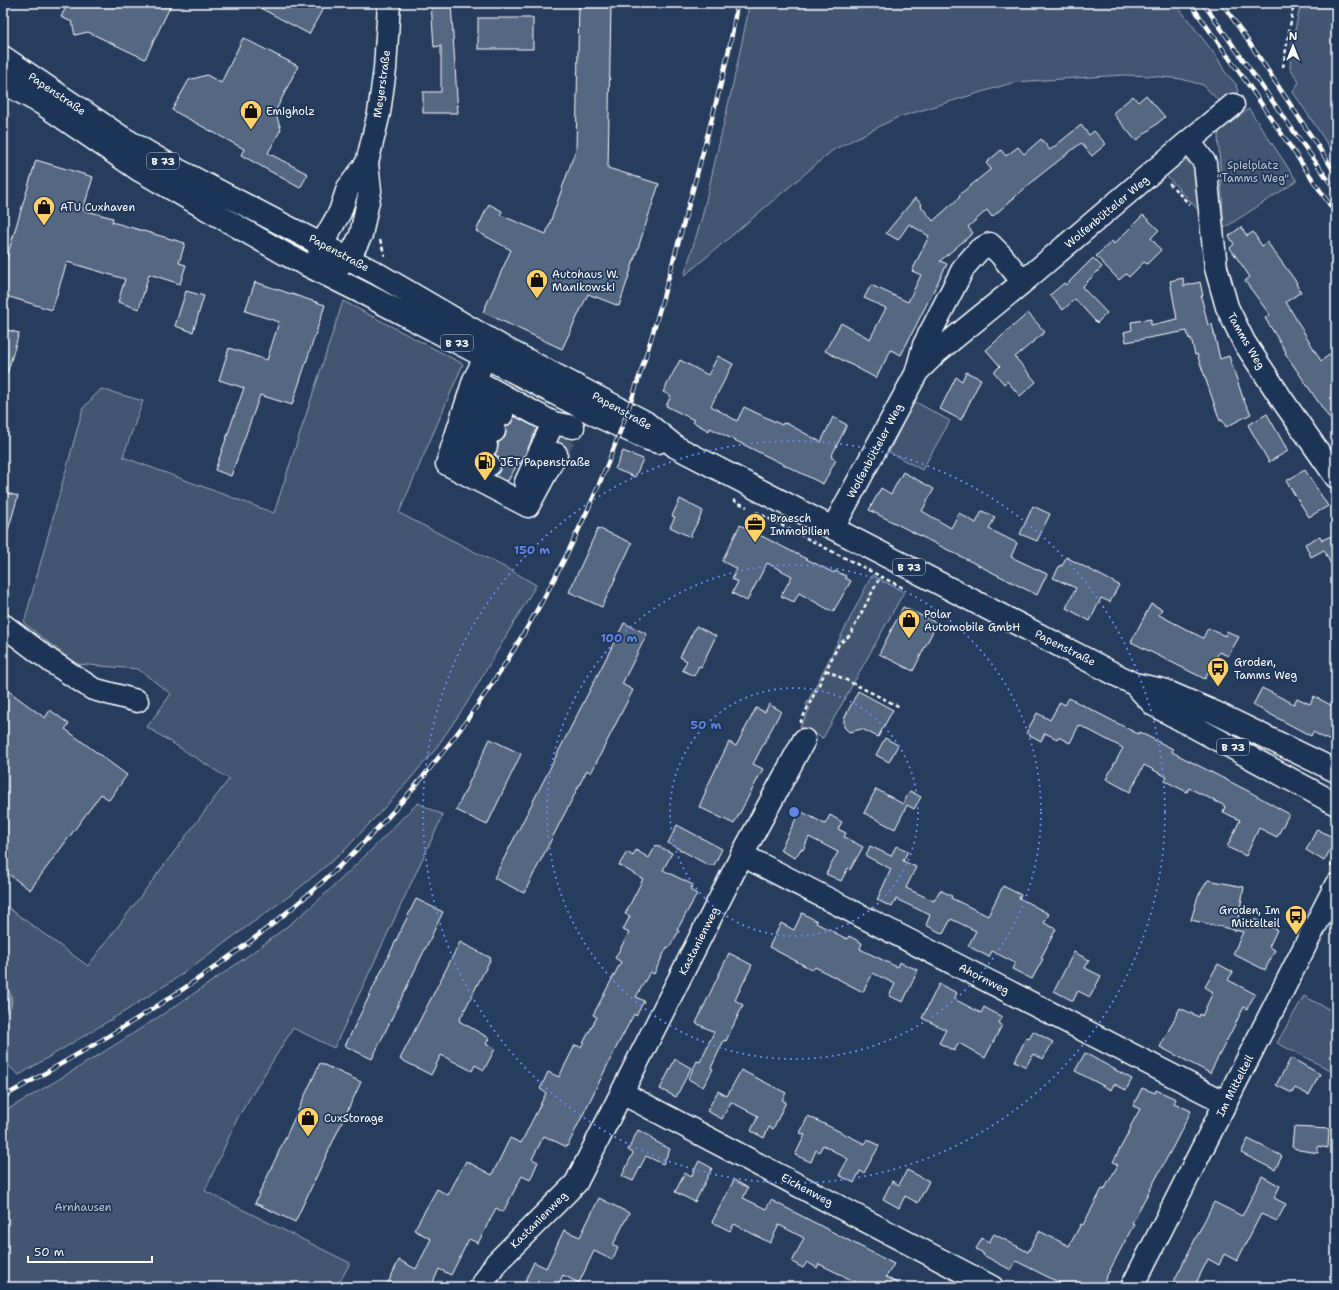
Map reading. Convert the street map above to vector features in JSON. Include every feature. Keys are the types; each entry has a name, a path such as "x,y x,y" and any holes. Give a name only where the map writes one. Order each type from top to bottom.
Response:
{"street":[{"name":"Meyerstraße","path":"367,163 348,188 340,212 322,244 319,253 325,274 349,258 361,235 370,191 367,163 375,132 384,77 388,39 389,3"},
{"name":"Papenstraße","path":"3,58 130,142 178,170 388,279 506,349 645,422 676,447"},
{"name":"Papenstraße","path":"3,82 41,103 140,170 264,242 485,358 621,428 648,439 676,447 1134,684 1163,690 1214,712 1336,771"},
{"name":"Wolfenbütteler Weg","path":"916,374 937,352 1023,282 1233,105"},
{"name":"Tamms Weg","path":"1189,141 1206,163 1216,268 1230,314 1244,342 1336,478"},
{"name":"Wolfenbütteler Weg","path":"833,528 916,374 924,345 964,267 979,250 990,244 1023,282"},
{"path":"485,358 463,413 447,464 518,486 528,506 561,435"},
{"path":"518,486 561,435 590,411"},
{"path":"463,413 561,435"},
{"path":"463,413 493,436 463,413"},
{"path":"3,625 52,662 93,689 137,701"},
{"name":"Papenstraße","path":"1134,684 1154,705 1336,804"},
{"name":"Kastanienweg","path":"481,1287 496,1263 576,1182 742,856 804,740"},
{"name":"Ahornweg","path":"742,856 1226,1103"},
{"name":"Im Mittelteil","path":"1132,1287 1336,885"},
{"name":"Eichenweg","path":"622,1093 992,1287"}],"path":[{"path":"1283,67 1294,3"},
{"path":"1156,170 1212,227"},
{"path":"730,498 908,591"},
{"path":"804,740 799,725 839,644 850,635 880,577"},
{"path":"826,670 900,707"}],"green space":[{"path":"749,3 1175,3 1217,57 1225,72 1236,84 1238,92 1221,103 1203,85 1181,79 1153,76 1123,75 1015,82 896,118 833,150 684,276 702,217 733,84"},
{"path":"1313,3 1329,3 1336,31 1336,157 1293,92 1299,82 1290,68 1291,48 1300,7"},
{"name":"Spielplatz \"Tamms Weg\"","path":"1249,109 1297,181 1224,228 1218,136 1221,127"},
{"path":"1182,160 1187,161 1196,168 1203,215 1164,173"},
{"path":"343,301 463,364 399,513 514,572 536,585 465,706 434,751 399,792 343,852 292,894 175,979 127,1010 19,1075 3,1061 3,904 88,966 229,779 147,727 171,694 138,669 76,664 24,623 83,408 101,389 143,401 123,457 274,513"},
{"path":"914,401 950,421 922,470 889,452"},
{"path":"872,575 904,592 823,738 800,727 810,708 806,705"},
{"name":"Arnhausen","path":"418,803 443,815 334,1048 293,1028 237,1119 205,1191 350,1263 337,1287 3,1287 3,1112 133,1034 208,984 261,946 300,916 319,899 357,864"},
{"path":"1304,996 1336,1013 1336,1073 1277,1043"}],"shaded area":[{"path":"3,984 9,991 12,1003 4,1014 5,1032 3,1037"}],"building":[{"path":"68,3 172,3 145,59 88,32 75,35 72,22 61,17"},
{"path":"251,3 326,3 309,34"},
{"path":"431,3 451,3 458,113 423,113 423,92 441,92 441,46 434,47"},
{"path":"579,3 611,3 608,168 659,184 619,306 588,294 562,349 483,312 511,250 476,231 489,204 502,211 500,215 546,234 576,149"},
{"path":"478,18 533,18 533,49 478,49"},
{"path":"243,38 298,66 275,112 281,129 268,153 308,174 300,188 241,155 244,149 172,110 189,80 207,75 221,83"},
{"path":"1146,95 1165,117 1136,141 1113,113 1133,96 1138,102"},
{"path":"1081,125 1089,135 1094,131 1106,144 1092,156 1081,143 1039,176 992,217 987,210 968,227 973,233 940,261 947,264 901,355 891,350 876,378 825,351 841,323 870,339 886,308 864,298 871,285 908,302 921,275 912,271 929,236 909,224 898,240 886,233 915,198 922,204 921,206 933,221 960,197 959,195 991,169 986,163 1001,150 1006,156 1018,147 1024,154 1041,139 1050,150"},
{"path":"36,160 93,177 83,210 113,218 112,222 185,243 179,263 186,265 180,284 149,274 139,309 118,302 125,279 67,262 52,310 3,295 3,270"},
{"path":"1143,215 1159,230 1151,238 1161,250 1147,264 1144,262 1129,277 1126,274 1119,280 1096,256 1112,241 1114,244"},
{"path":"1241,227 1247,236 1253,232 1262,246 1267,242 1297,283 1296,284 1301,292 1286,302 1321,361 1336,350 1336,428 1285,353 1286,352 1265,318 1270,315 1245,281 1250,277 1230,248 1234,244 1229,236"},
{"path":"1093,258 1102,267 1082,287 1107,313 1097,323 1075,299 1063,310 1050,295 1064,283 1066,285"},
{"path":"1183,278 1184,286 1200,282 1203,296 1201,296 1208,325 1212,324 1220,359 1229,356 1244,401 1251,414 1226,427 1222,420 1220,421 1197,354 1195,355 1191,338 1189,339 1187,331 1126,342 1124,332 1132,330 1131,322 1151,319 1151,325 1177,319 1170,281"},
{"path":"255,282 325,305 292,405 260,395 231,476 215,470 244,388 219,380 229,348 267,360 279,322 245,311"},
{"path":"186,291 204,296 193,332 175,326"},
{"path":"1028,313 1045,332 1015,357 1036,382 1020,396 1007,381 1004,384 994,372 1000,366 986,350"},
{"path":"3,329 19,333 7,374 3,374"},
{"path":"718,356 733,364 711,406 737,421 744,407 782,425 783,423 786,423 821,442 833,417 847,425 831,457 836,460 823,484 710,428 709,431 693,422 694,420 666,406 671,396 663,392 680,360 708,375"},
{"path":"966,372 981,379 961,420 940,409 956,377 962,381"},
{"path":"1267,414 1288,451 1269,462 1248,425"},
{"path":"514,416 537,428 521,464 518,463 508,481 497,475 500,471 501,464 499,458 495,454 498,443 505,437 505,427 513,422"},
{"path":"560,437 572,443 568,450 562,443 558,442"},
{"path":"623,451 643,459 635,477 615,469"},
{"path":"1305,470 1328,506 1309,517 1286,481"},
{"path":"903,472 934,489 922,511 951,528 959,513 976,523 982,511 995,517 989,529 1017,543 1011,557 1047,574 1037,595 869,510 881,488 891,494"},
{"path":"3,492 18,496 7,534 3,533"},
{"path":"680,499 703,511 690,537 670,527 675,517 672,516"},
{"path":"1033,506 1050,514 1037,541 1020,534"},
{"path":"740,525 834,573 835,571 846,576 845,578 851,581 833,612 799,593 794,602 781,596 792,576 767,563 747,601 732,593 738,582 732,579 737,569 722,561"},
{"path":"598,528 632,543 602,607 569,592"},
{"path":"1336,534 1336,575 1324,550 1311,557 1305,544 1320,536 1322,540"},
{"path":"1066,557 1119,585 1110,602 1101,598 1090,621 1066,608 1076,588 1053,578 1060,565 1062,566"},
{"path":"1151,604 1162,609 1159,615 1203,638 1208,628 1225,636 1227,631 1239,637 1228,656 1219,652 1205,679 1131,642"},
{"path":"903,607 937,623 913,671 879,654"},
{"path":"624,623 647,634 622,684 633,690 591,773 587,770 524,893 494,878"},
{"path":"696,626 716,636 701,667 699,666 694,676 682,670 687,661 680,657"},
{"path":"3,687 45,718 50,710 69,724 65,729 127,775 109,800 101,794 30,890 3,870"},
{"path":"1262,688 1294,704 1297,698 1310,704 1314,696 1336,708 1336,744 1313,732 1311,736 1253,705"},
{"path":"858,691 893,710 878,737 862,729 849,732 844,727 844,719"},
{"path":"1069,698 1138,734 1139,732 1173,749 1172,752 1289,814 1277,837 1259,828 1246,856 1227,847 1240,820 1223,812 1225,806 1189,788 1187,792 1165,781 1167,777 1144,765 1130,792 1106,779 1123,748 1079,725 1070,743 1045,733 1041,741 1026,733 1037,713 1050,720 1060,702 1065,705"},
{"path":"769,704 781,711 753,764 763,769 734,824 699,807 705,791 729,742 736,746 756,708 765,712"},
{"path":"885,738 898,745 889,762 876,755"},
{"path":"490,739 521,754 487,825 456,810"},
{"path":"876,789 903,804 910,791 921,797 914,809 907,805 895,829 864,813"},
{"path":"800,811 825,824 830,815 842,822 838,829 846,833 844,837 863,847 850,870 848,868 841,881 826,874 838,852 809,837 803,850 801,849 795,858 780,850"},
{"path":"677,825 722,849 714,865 708,865 668,843"},
{"path":"1317,829 1336,839 1324,861 1306,850"},
{"path":"656,845 672,853 663,870 693,885 690,890 697,894 677,930 679,931 669,948 667,947 654,974 650,972 636,997 644,1001 636,1016 634,1014 615,1050 567,1147 544,1136 532,1159 538,1162 530,1180 522,1176 503,1212 496,1208 478,1243 469,1239 451,1275 439,1269 431,1287 386,1287 399,1260 416,1269 431,1239 414,1230 437,1189 448,1195 466,1161 492,1175 510,1138 521,1143 546,1093 540,1089 548,1072 559,1077 575,1045 581,1047 597,1017 593,1015 621,962 615,958 629,933 623,930 630,916 625,914 643,879 619,865 627,852 633,856 636,850 649,858"},
{"path":"870,846 891,856 896,846 908,851 903,861 916,867 906,888 934,901 940,890 952,896 951,898 988,916 1003,886 1021,895 1019,898 1049,914 1044,923 1056,929 1041,958 1043,959 1032,979 1012,969 1015,963 992,951 989,957 968,946 976,931 951,919 943,934 926,925 930,915 896,899 892,907 877,900 891,869 866,856"},
{"path":"1208,880 1244,887 1238,920 1257,920 1277,930 1269,947 1275,950 1265,970 1233,954 1243,932 1191,920 1198,896"},
{"path":"416,899 443,912 372,1059 345,1046"},
{"path":"802,913 817,921 816,923 847,939 849,936 862,943 860,949 897,967 899,962 918,970 903,1002 889,996 895,984 873,973 863,992 815,967 813,970 769,947 781,923 794,930"},
{"path":"460,942 491,958 459,1021 489,1038 486,1044 495,1049 484,1070 475,1065 472,1071 441,1055 431,1075 400,1059"},
{"path":"1074,952 1089,960 1085,968 1101,976 1090,997 1078,991 1073,1001 1054,991"},
{"path":"729,953 752,965 735,1000 743,1005 726,1041 724,1040 711,1068 713,1069 703,1087 688,1079 697,1061 700,1062 714,1032 696,1023"},
{"path":"1218,964 1233,972 1228,980 1255,994 1247,1009 1244,1007 1210,1073 1160,1047 1180,1008 1199,1017 1200,1014 1202,1016 1213,992 1205,987"},
{"path":"939,984 957,993 954,999 981,1013 984,1007 1002,1017 999,1023 1002,1025 985,1058 959,1043 954,1051 939,1043 946,1030 922,1018"},
{"path":"1033,1031 1053,1042 1043,1059 1033,1054 1026,1067 1015,1061 1026,1038 1029,1039"},
{"path":"1085,1053 1132,1079 1126,1090 1114,1084 1111,1090 1075,1071"},
{"path":"1291,1058 1320,1074 1309,1095 1295,1088 1292,1093 1276,1085"},
{"path":"675,1059 691,1068 676,1097 660,1089"},
{"path":"320,1063 361,1082 295,1222 255,1203"},
{"path":"741,1070 786,1093 782,1100 786,1102 773,1129 769,1127 764,1138 751,1131 758,1116 731,1102 722,1119 707,1111 718,1091 727,1096"},
{"path":"1142,1088 1155,1093 1156,1090 1176,1099 1174,1103 1191,1111 1132,1223 1134,1224 1101,1287 1068,1287 1016,1261 1011,1270 983,1255 983,1253 976,1249 982,1238 989,1242 994,1234 1028,1252 1039,1231 1069,1246 1081,1224 1083,1225 1102,1189 1104,1190 1118,1165 1113,1162 1140,1109 1133,1106"},
{"path":"808,1116 865,1144 868,1139 879,1146 864,1173 860,1171 854,1183 839,1175 848,1159 823,1145 819,1152 816,1150 811,1162 795,1155 805,1135 800,1133"},
{"path":"1294,1127 1329,1129 1328,1148 1318,1146 1318,1153 1299,1150 1292,1147"},
{"path":"638,1130 670,1149 663,1164 646,1156 633,1181 622,1176 633,1153 628,1150"},
{"path":"1248,1139 1282,1156 1275,1170 1241,1153"},
{"path":"699,1161 712,1168 695,1202 675,1192 685,1173 691,1177"},
{"path":"907,1170 929,1181 918,1203 905,1196 899,1208 883,1199 892,1181 899,1185"},
{"path":"1262,1176 1280,1186 1274,1198 1286,1204 1277,1221 1261,1214 1237,1261 1224,1254 1219,1265 1208,1259 1194,1287 1171,1287 1214,1202 1242,1216"},
{"path":"734,1180 748,1188 743,1198 766,1209 771,1200 894,1264 886,1277 904,1287 866,1287 819,1264 817,1268 807,1262 803,1268 792,1262 804,1238 779,1225 770,1243 734,1224 730,1231 712,1222"},
{"path":"599,1198 629,1213 613,1245 618,1248 612,1260 594,1251 579,1283 563,1275 557,1287 538,1287 525,1281 534,1262 546,1268 564,1230 580,1237"}],"tunnel":[{"path":"556,454 564,438"},
{"path":"489,465 511,476"}],"railway":[{"path":"3,1097 117,1031 191,984 262,932 297,904 353,853 404,799 452,741 495,679 534,615 570,548 601,480 628,410 657,319 716,104 737,3"},
{"path":"1190,3 1252,90 1336,214"},
{"path":"1203,3 1336,191"},
{"path":"1222,3 1336,174"}],"place":[{"name":"Emigholz","path":"251,130"},
{"name":"ATU Cuxhaven","path":"44,226"},
{"name":"Autohaus W. Manikowski","path":"537,300"},
{"name":"JET Papenstraße","path":"485,482"},
{"name":"Braesch Immobilien","path":"755,544"},
{"name":"Polar Automobile GmbH","path":"909,640"},
{"name":"Groden, Tamms Weg","path":"1218,688"},
{"name":"Groden, Im Mittelteil","path":"1296,936"},
{"name":"CuxStorage","path":"308,1138"}]}
